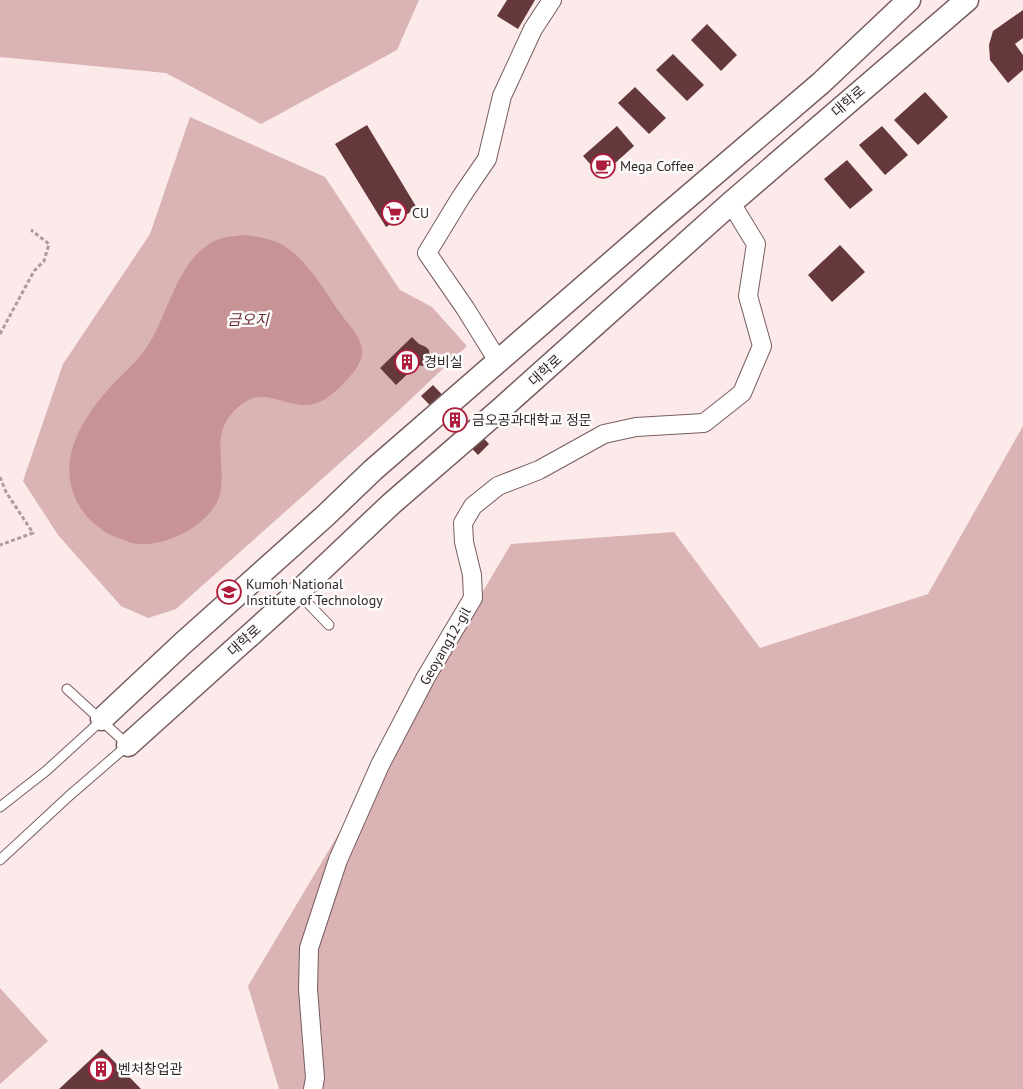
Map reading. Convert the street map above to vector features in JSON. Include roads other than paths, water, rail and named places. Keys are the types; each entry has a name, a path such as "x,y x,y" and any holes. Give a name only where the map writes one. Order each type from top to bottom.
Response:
{"street":[{"path":"498,361 465,308 427,253 487,159 502,96 533,29 552,0"},
{"path":"102,719 373,470 821,83 909,0"},
{"name":"대학로","path":"128,745 298,592 391,504 502,408 731,203 967,0"},
{"name":"Geoyang12-gil","path":"313,1089 315,1078 308,989 309,948 338,860 380,765 426,677 473,598 472,575 464,542 463,523 473,506 498,486 538,470 604,434 636,427 704,423 742,393 762,346 748,296 756,244 731,203"}],"lane":[{"path":"298,592 329,625"},
{"path":"0,860 128,745 67,688"},
{"path":"0,807 46,772 102,719"}],"water":[{"name":"금오지","path":"245,235 276,242 286,247 302,261 316,277 353,329 362,349 359,364 338,388 326,398 311,405 262,397 253,398 235,410 227,420 221,439 222,483 216,505 199,523 188,531 176,537 151,544 133,543 106,533 88,518 79,506 73,492 70,462 78,433 104,394 135,362 154,336 180,278 197,254 217,240"}],"place":[{"name":"Mega Coffee","path":"603,166"},
{"name":"CU","path":"394,213"},
{"name":"경비실","path":"407,362"},
{"name":"금오공과대학교 정문","path":"455,420"},
{"name":"Kumoh National Institute of Technology","path":"229,592"},
{"name":"벤처창업관","path":"101,1069"}]}
